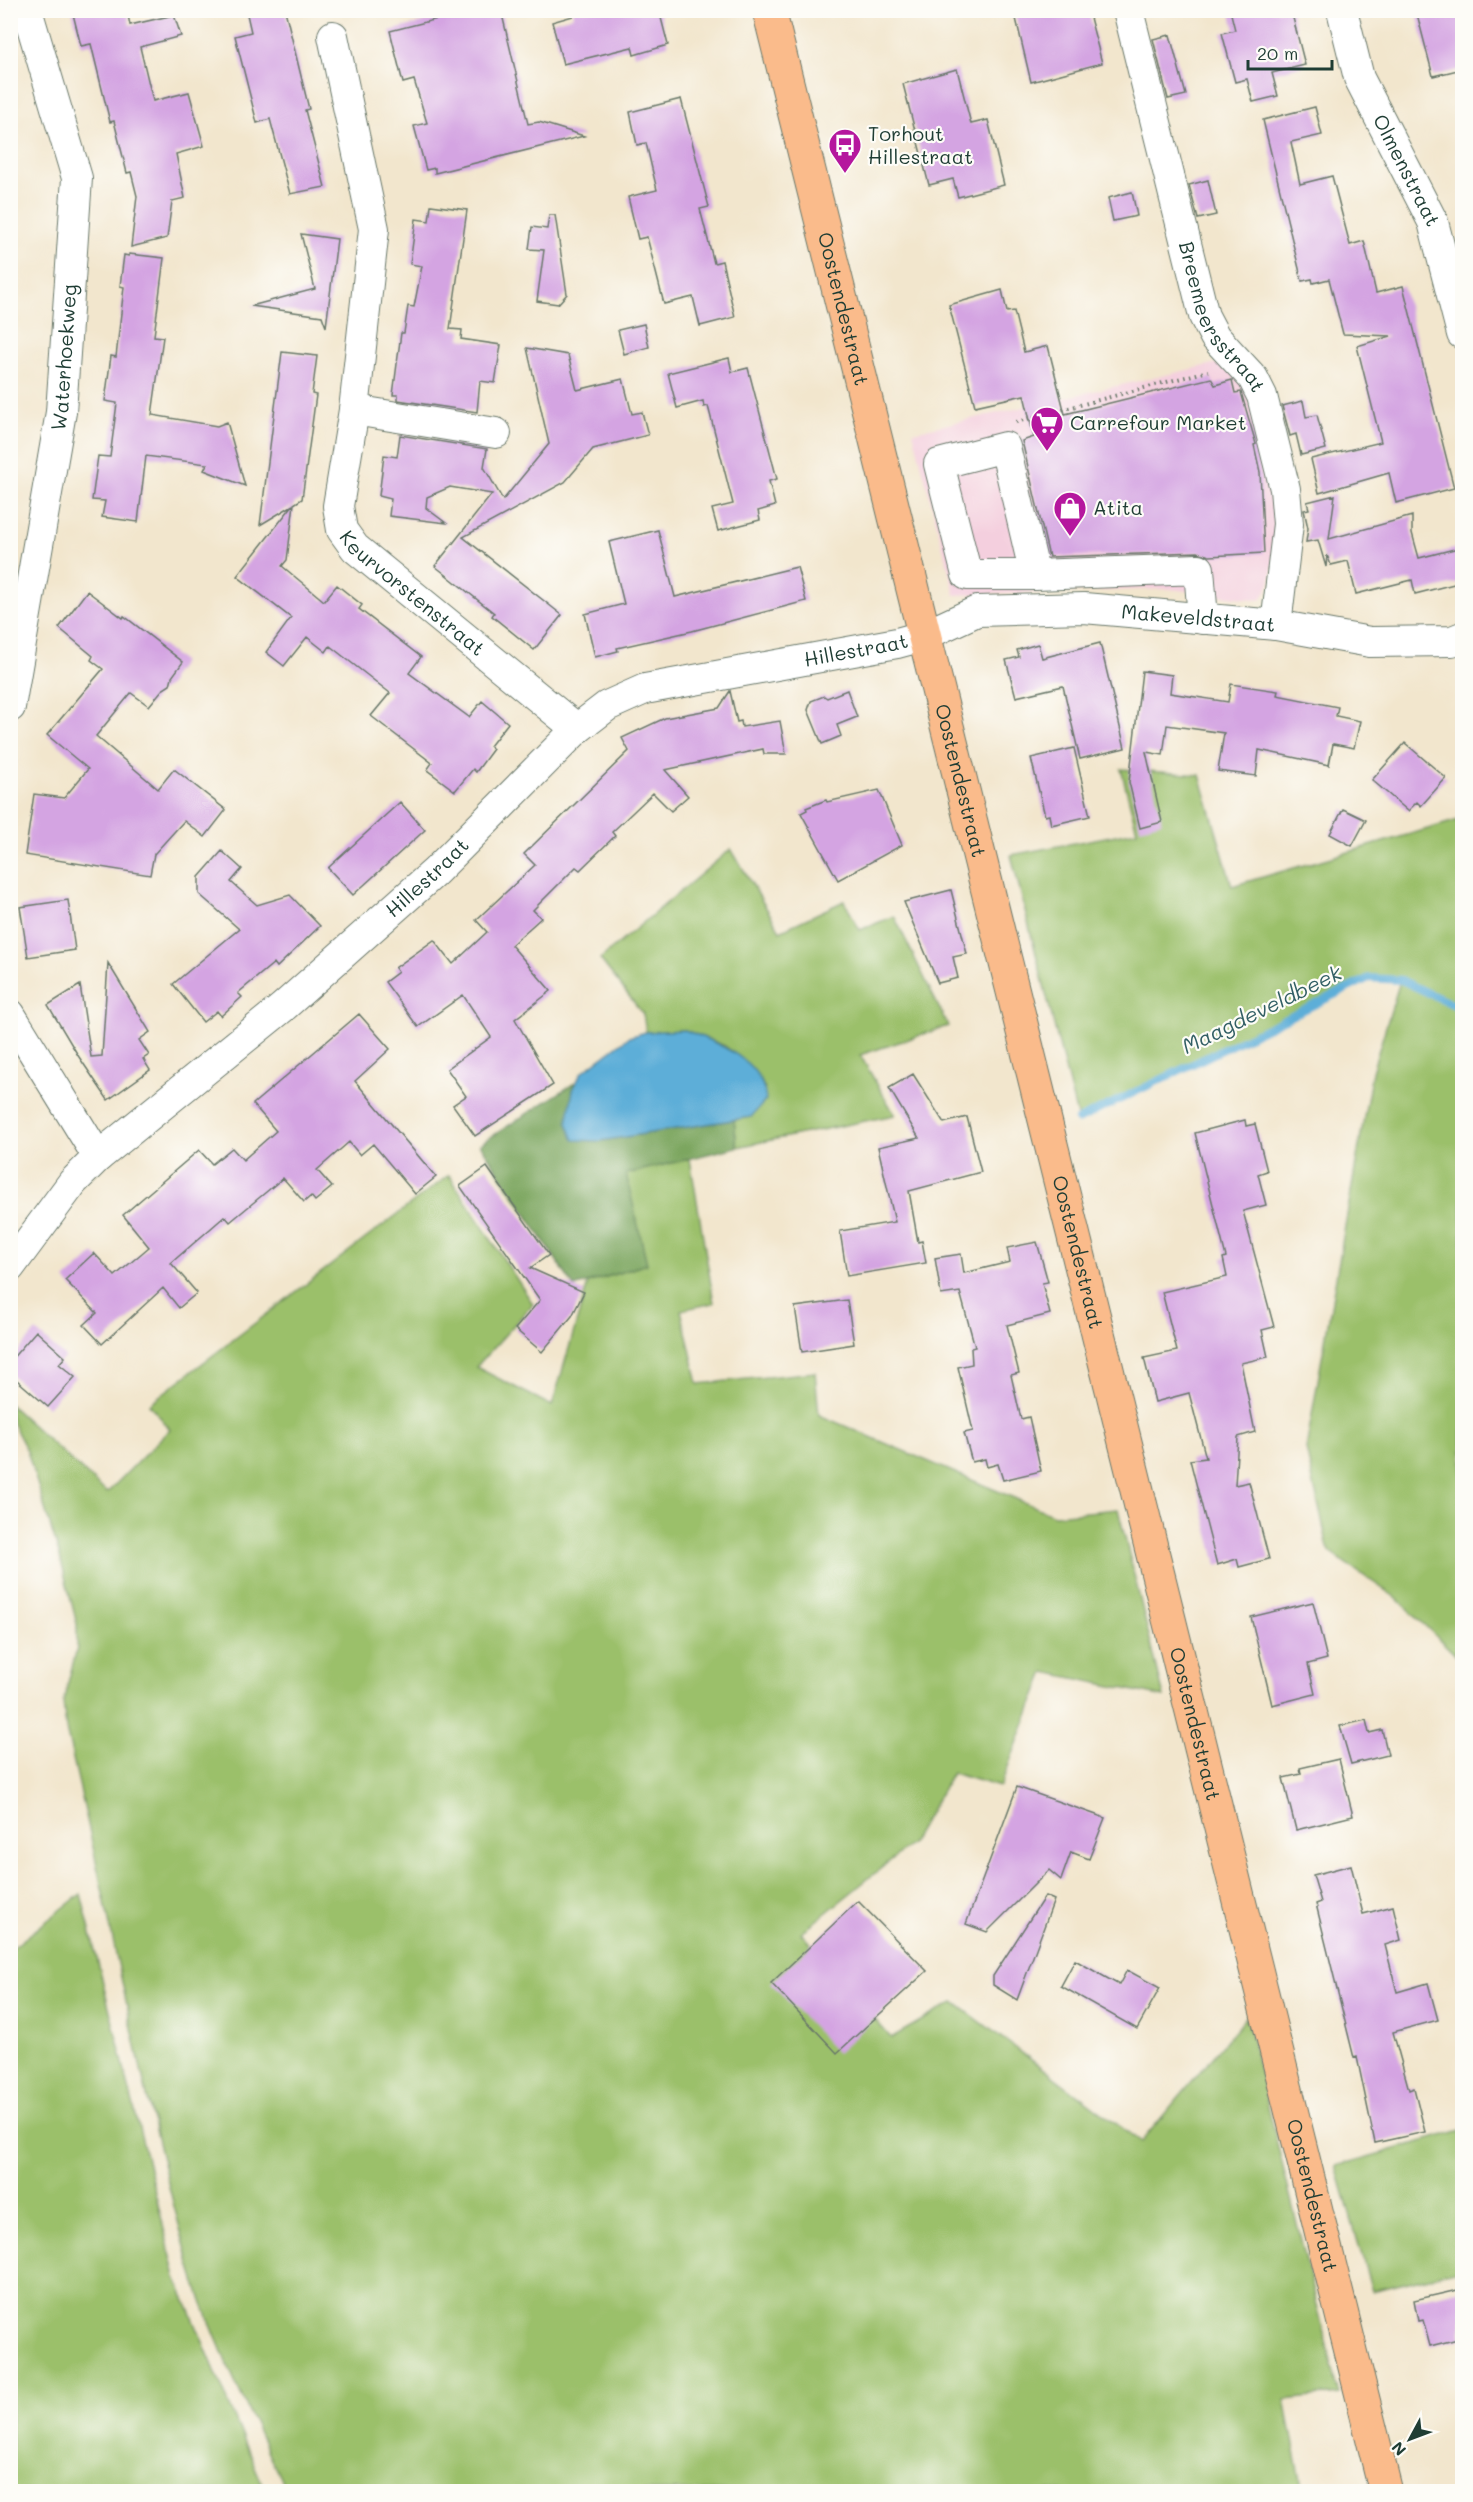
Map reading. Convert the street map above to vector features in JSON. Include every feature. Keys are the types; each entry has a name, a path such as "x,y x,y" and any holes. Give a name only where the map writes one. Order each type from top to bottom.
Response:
{"main road":[{"name":"Oostendestraat","path":"769,10 1386,2492"}],"street":[{"name":"Waterhoekweg","path":"10,706 61,412 77,178 27,10"},
{"name":"Breemeersstraat","path":"1128,10 1204,316 1215,337 1253,378 1262,396 1285,489 1288,524 1276,625"},
{"name":"Olmenstraat","path":"1342,10 1359,78 1433,222 1462,334"},
{"name":"Keurvorstenstraat","path":"333,36 374,229 354,410 338,506 342,530 355,548 577,729"},
{"path":"354,410 496,433"},
{"path":"1035,574 1005,447 939,464 967,575 1035,574 1199,569 1203,619"},
{"name":"Makeveldstraat","path":"923,636 977,611 1083,608 1276,625 1370,642 1459,647"},
{"name":"Hillestraat","path":"10,1267 72,1182 98,1157 282,1008 435,872 577,729 607,706 645,689 923,636"},
{"path":"10,1014 98,1157"}],"path":[{"path":"1005,447 1016,421 1197,373 1241,365"}],"shaded area":[{"path":"1219,363 1247,381 1280,524 1270,584 1261,600 1169,589 955,595 913,432"}],"green space":[{"path":"1121,769 1200,775 1232,886 1462,819 1462,1661 1395,1597 1329,1552 1306,1449 1372,1072 1400,981 1369,978 1078,1120 1011,855 1137,831"},
{"path":"731,849 780,931 844,901 860,930 894,916 948,1026 860,1055 895,1115 737,1147 734,1120 751,1117 765,1088 753,1070 725,1046 685,1030 646,1032 643,1014 600,959"},
{"path":"576,1082 573,1090 600,1141 734,1120 737,1147 626,1174 647,1264 574,1287 480,1144"},
{"path":"690,1159 714,1303 681,1310 698,1384 815,1372 819,1415 1054,1515 1118,1509 1164,1697 1045,1672 1000,1787 952,1773 911,1844 801,1933 891,2038 954,2002 1141,2142 1246,2017 1339,2394 1285,2400 1303,2491 286,2491 246,2406 198,2291 171,2195 139,2062 66,1729 63,1702 77,1648 77,1624 60,1557 27,1451 11,1420 10,1405 107,1493 170,1429 149,1404 449,1175 533,1304 476,1367 552,1406 588,1283 647,1264 625,1174"},
{"path":"81,1894 176,2277 263,2486 258,2491 11,2491 11,1949"},
{"path":"1462,2130 1462,2269 1372,2291 1336,2166"}],"water":[{"path":"685,1030 724,1047 748,1064 757,1074 766,1100 751,1117 600,1141 574,1140 567,1123 573,1090 581,1073 629,1037 646,1032"}],"building":[{"path":"72,10 127,10 130,25 174,15 181,36 140,47 153,101 189,92 204,146 176,154 185,198 172,201 167,238 131,247 137,196 131,172 127,173 114,121 110,122 91,44 81,46"},
{"path":"246,10 285,10 309,109 305,110 325,187 290,194 270,119 257,123 235,36 251,32"},
{"path":"473,10 501,10 528,124 539,122 584,136 435,173 435,168 426,170 414,126 427,123 414,80 403,83 390,31"},
{"path":"572,10 659,10 668,45 634,55 632,47 563,64 552,22 573,16"},
{"path":"1014,10 1088,10 1102,63 1031,82"},
{"path":"1230,10 1291,10 1305,65 1272,73 1278,96 1253,102 1247,79 1235,82 1222,33 1235,30"},
{"path":"1416,10 1459,10 1462,26 1462,69 1433,76"},
{"path":"1170,35 1186,95 1168,99 1153,39"},
{"path":"957,69 971,124 988,120 1004,185 958,197 953,179 929,185 903,84"},
{"path":"681,99 709,207 700,209 714,263 722,261 735,317 700,326 693,297 664,304 647,237 638,239 628,197 657,190 646,143 637,145 630,112"},
{"path":"1315,107 1322,135 1291,142 1300,184 1332,176 1350,245 1364,241 1376,293 1403,286 1454,488 1396,503 1389,473 1319,493 1311,459 1381,442 1357,346 1391,336 1343,334 1329,279 1313,283 1312,279 1302,281 1263,120"},
{"path":"1208,180 1216,215 1198,219 1189,185"},
{"path":"1132,192 1137,216 1113,221 1108,198"},
{"path":"431,205 467,210 450,329 462,330 461,339 501,345 495,383 480,381 477,412 398,400 398,395 393,395 401,333 404,333 408,306 414,307 422,266 410,264 416,219 429,221"},
{"path":"549,215 555,215 567,294 558,304 537,301 544,250 529,249 532,227 547,229"},
{"path":"301,234 337,239 326,327 322,316 251,306 315,289"},
{"path":"129,254 164,258 154,336 163,337 152,415 217,426 227,422 245,486 204,470 207,464 146,456 138,522 102,517 105,501 92,500 98,456 110,457 117,403 105,401 111,356 116,357 124,287 120,286 124,255 129,256"},
{"path":"1002,290 1007,312 1014,311 1024,352 1048,346 1065,414 1211,378 1215,385 1232,380 1235,393 1241,392 1256,444 1254,445 1260,472 1264,553 1209,556 1198,552 1049,557 1022,441 1034,437 1024,395 975,406 949,305"},
{"path":"644,324 649,347 624,354 618,330"},
{"path":"527,348 568,355 577,390 623,379 632,414 642,412 648,435 593,449 565,482 463,537 562,615 534,650 492,616 494,613 435,566 492,494 450,487 427,497 426,508 446,523 389,516 391,499 379,496 384,455 397,457 400,435 487,449 484,467 503,500 549,444"},
{"path":"282,352 317,356 312,394 316,395 302,499 294,504 287,560 282,566 324,601 337,585 362,605 359,609 421,657 409,673 469,717 482,701 508,723 490,746 493,749 476,772 473,769 455,791 427,770 432,763 371,716 390,693 330,646 326,652 307,637 284,666 266,652 291,618 237,576 293,505 260,525"},
{"path":"729,358 732,372 748,368 777,479 769,481 775,506 758,511 760,520 718,531 712,509 733,504 708,406 704,407 703,401 677,408 668,373"},
{"path":"1303,401 1306,417 1317,415 1326,449 1301,455 1296,434 1290,436 1282,406"},
{"path":"1335,495 1329,539 1412,516 1412,533 1419,558 1462,547 1462,582 1415,594 1412,580 1356,594 1348,561 1331,565 1327,555 1326,567 1318,540 1306,542 1308,528 1304,510 1309,509 1307,502"},
{"path":"658,530 675,597 797,567 806,601 617,648 618,651 595,657 585,614 624,604 609,542"},
{"path":"87,591 123,618 124,616 183,662 172,677 170,685 162,690 149,706 131,693 96,736 158,789 174,769 226,810 205,837 184,821 154,854 150,875 25,855 34,794 64,798 88,769 47,735 103,669 91,660 93,656 59,628"},
{"path":"1100,643 1125,748 1080,759 1063,686 1016,697 1006,660 1019,657 1017,650 1038,644 1042,658"},
{"path":"1142,671 1172,675 1170,693 1228,702 1231,684 1278,691 1277,695 1338,707 1336,716 1360,721 1354,748 1333,744 1329,765 1259,750 1256,776 1218,771 1224,733 1167,725 1163,755 1146,752 1162,822 1140,828 1129,782"},
{"path":"847,690 857,717 837,725 841,736 822,744 808,710 811,701 824,696 827,698"},
{"path":"730,691 737,722 741,721 742,727 780,721 786,754 764,754 763,749 665,770 688,796 671,811 653,793 612,832 615,836 580,870 576,867 533,910 541,918 511,945 551,991 515,1019 553,1085 475,1136 453,1105 466,1096 447,1069 491,1037 463,995 418,1027 385,982 398,972 395,968 434,940 453,964 487,932 476,920 535,865 524,854 629,751 622,738 665,718 719,708"},
{"path":"1405,743 1446,778 1421,806 1417,802 1408,811 1372,780"},
{"path":"1074,748 1090,816 1051,825 1049,815 1045,816 1031,758"},
{"path":"879,790 902,845 838,880 801,813 807,810 806,808 826,800 827,802"},
{"path":"400,802 425,830 353,895 328,868"},
{"path":"1343,809 1366,820 1352,846 1330,834"},
{"path":"222,851 242,869 231,882 257,905 290,895 320,926 277,967 274,963 238,993 242,997 221,1016 217,1011 203,1022 173,984 239,929 199,894 199,877"},
{"path":"951,890 967,954 953,957 958,978 938,983 904,902"},
{"path":"68,900 75,950 28,957 20,907"},
{"path":"108,963 150,1032 139,1040 149,1055 143,1059 150,1070 108,1100 48,1005 80,985 91,1057 102,1056"},
{"path":"359,1014 390,1049 355,1081 436,1177 415,1194 373,1144 360,1155 349,1142 317,1170 332,1187 315,1201 311,1196 304,1202 283,1178 230,1222 225,1216 171,1263 197,1293 179,1308 163,1288 102,1344 84,1325 97,1313 65,1280 94,1253 115,1276 149,1247 123,1215 199,1150 212,1164 232,1148 243,1160 276,1131 253,1104"},
{"path":"913,1074 944,1123 967,1117 981,1172 909,1191 918,1242 922,1241 926,1263 847,1276 840,1231 895,1222 878,1147 919,1138 889,1088"},
{"path":"1245,1120 1246,1126 1255,1124 1267,1171 1258,1174 1266,1205 1243,1211 1274,1327 1262,1330 1268,1357 1241,1363 1255,1432 1238,1437 1235,1485 1249,1482 1269,1559 1239,1567 1237,1559 1217,1565 1190,1460 1206,1458 1189,1393 1155,1402 1144,1358 1177,1351 1162,1292 1227,1277 1223,1258 1226,1257 1195,1133"},
{"path":"487,1167 549,1255 530,1268 584,1292 572,1316 542,1352 515,1329 540,1300 460,1186"},
{"path":"1037,1242 1048,1282 1042,1283 1050,1314 1007,1325 1019,1373 1011,1375 1021,1419 1029,1417 1041,1471 1003,1480 998,1464 987,1467 985,1459 972,1462 964,1433 973,1431 958,1367 972,1364 971,1348 975,1347 960,1292 941,1295 935,1258 961,1254 964,1273 1010,1262 1007,1248"},
{"path":"847,1300 854,1344 802,1352 795,1307"},
{"path":"36,1331 65,1357 59,1364 75,1377 48,1407 10,1374 10,1361"},
{"path":"1313,1602 1327,1659 1308,1664 1315,1694 1272,1705 1251,1617"},
{"path":"1366,1720 1369,1733 1382,1730 1388,1755 1351,1764 1340,1726"},
{"path":"1339,1759 1353,1816 1296,1830 1283,1778 1301,1774 1300,1768"},
{"path":"1017,1787 1105,1818 1089,1859 1071,1852 1061,1880 1049,1870 987,1932 966,1924"},
{"path":"1351,1865 1363,1914 1393,1906 1401,1940 1385,1945 1397,1992 1428,1983 1438,2020 1393,2032 1409,2090 1414,2088 1425,2132 1375,2143 1357,2057 1354,2058 1316,1904 1321,1902 1313,1875"},
{"path":"1045,1896 1054,1900 1017,2000 993,1985 993,1976"},
{"path":"858,1901 927,1971 837,2053 771,1983"},
{"path":"1075,1960 1119,1985 1127,1970 1160,1988 1137,2029 1061,1986"},
{"path":"1462,2289 1462,2338 1430,2346 1423,2320 1418,2321 1414,2300"}],"waterway":[{"name":"Maagdeveldbeek","path":"1078,1120 1369,978 1401,980 1454,1005 1462,997"}],"place":[{"name":"Torhout Hillestraat","path":"845,174"},
{"name":"Carrefour Market","path":"1047,452"},
{"name":"Atita","path":"1070,537"}]}
